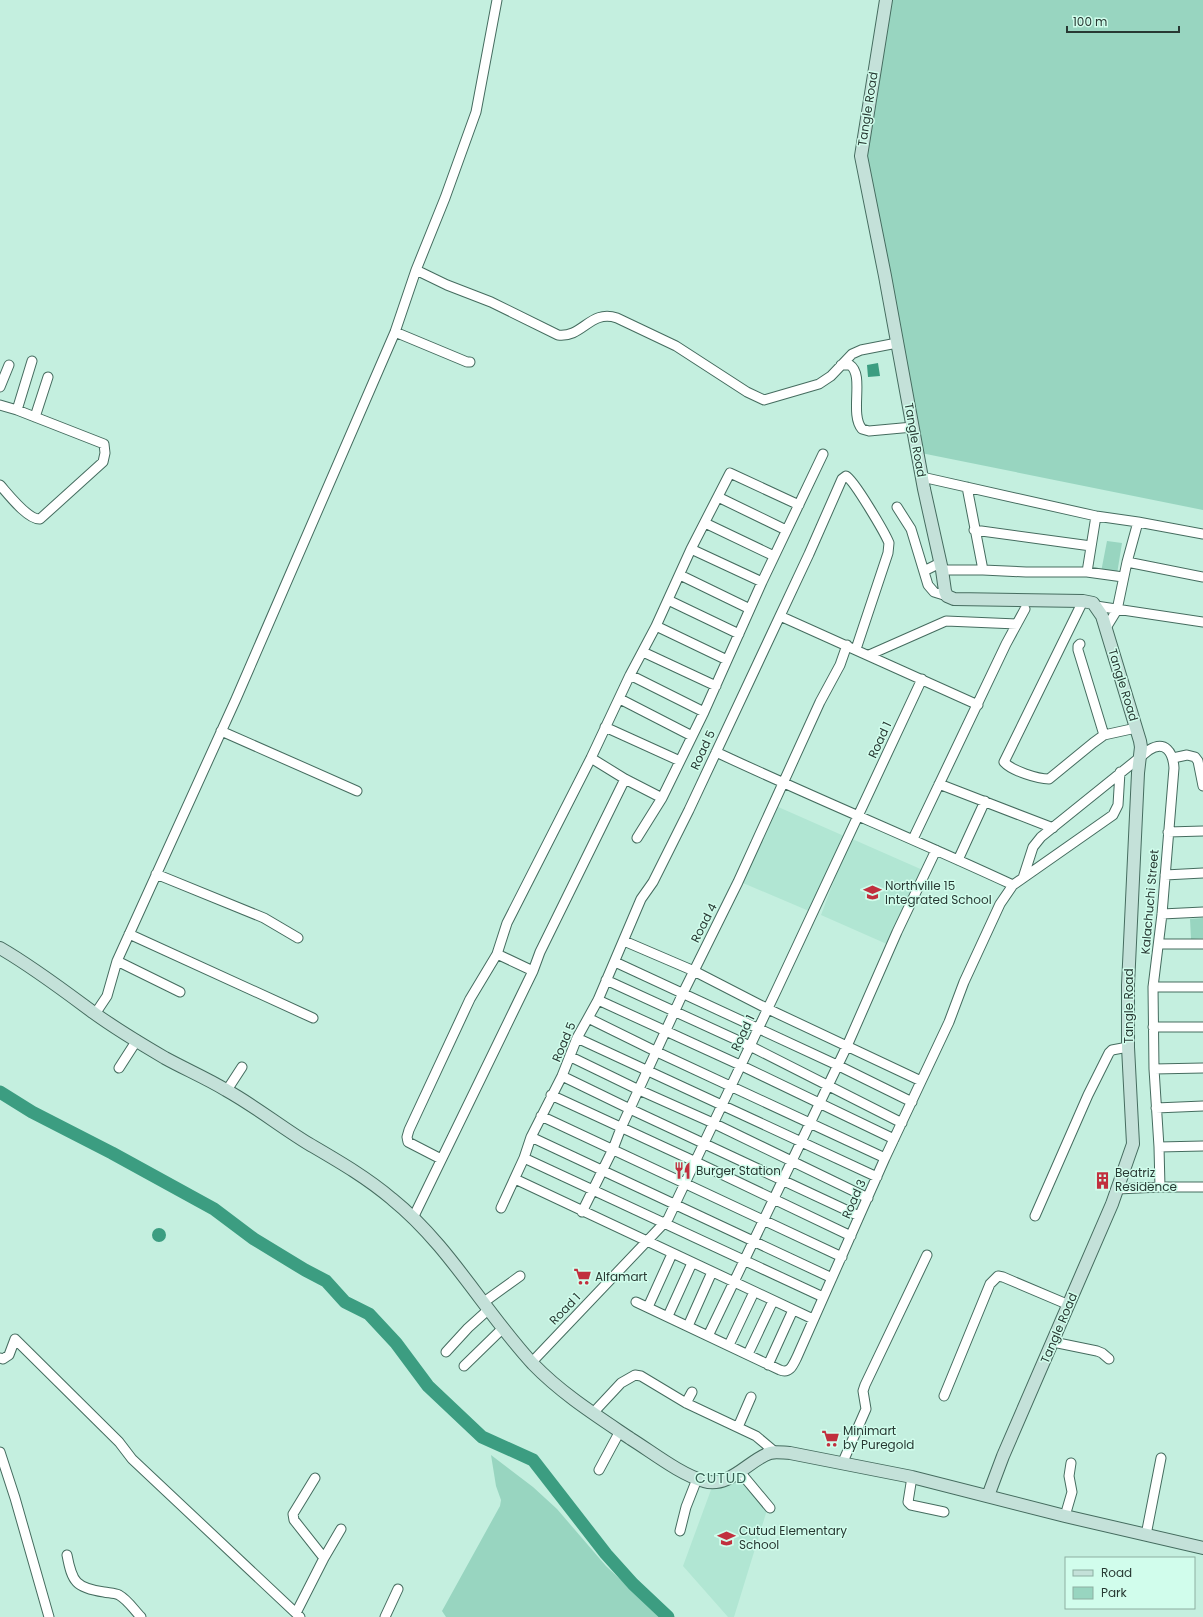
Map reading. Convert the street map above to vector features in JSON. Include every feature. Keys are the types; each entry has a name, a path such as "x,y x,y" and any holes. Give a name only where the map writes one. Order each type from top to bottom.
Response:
{"street":[{"path":"96,1014 107,996 117,961 221,731 395,332 416,270 445,198 476,112 497,0"},
{"name":"Tangle Road","path":"886,0 861,156 922,477 947,596"},
{"path":"416,270 454,288 491,302 558,335 570,334 602,316 617,318 676,346 713,371 762,400 767,400 819,384 831,376 852,354 861,350 897,343"},
{"path":"395,332 470,362"},
{"path":"17,410 32,361"},
{"path":"0,386 9,365"},
{"path":"841,365 850,365 855,373 857,415 859,425 862,429 869,431 913,427"},
{"path":"35,417 48,377"},
{"path":"0,405 17,410 104,444 105,454 103,462 40,519 36,519 30,515 0,485"},
{"path":"637,838 662,798 704,712 750,608 823,454"},
{"path":"441,1159 408,1142 407,1137 470,999 497,954 507,923 591,758 630,675 656,626 691,549 730,473 798,504"},
{"name":"Road 5","path":"501,1208 524,1158 531,1137 571,1057 577,1038 598,1000 641,899 653,882 670,849 844,476 848,476 859,492 889,543 885,562 851,647"},
{"path":"922,477 1096,516 1203,534"},
{"path":"967,487 982,570"},
{"path":"718,497 786,530"},
{"path":"897,507 911,529 931,589 954,600 1083,601 1093,603 1096,606 1117,610 1203,622"},
{"path":"1088,572 1096,516"},
{"path":"1106,628 1117,610 1123,577 1138,522"},
{"path":"705,523 774,556"},
{"path":"974,530 1091,546"},
{"path":"691,549 762,582"},
{"path":"1127,562 1203,577"},
{"path":"924,571 941,566 1026,572 1088,572 1123,577"},
{"path":"680,575 750,608"},
{"path":"668,600 739,634"},
{"path":"1083,601 1004,762 1016,769 1049,779 1093,742 1104,735 1136,728"},
{"name":"Tangle Road","path":"988,1496 1003,1456 1118,1189 1133,1144 1128,1047 1128,985 1140,741 1106,628 1102,616 1096,606"},
{"path":"913,839 1025,609"},
{"path":"780,616 978,705"},
{"path":"869,655 946,621 1017,624"},
{"path":"656,626 727,660"},
{"path":"1080,644 1078,646 1078,650 1104,735"},
{"name":"Road 4","path":"582,1212 613,1149 621,1128 683,993 738,882 820,702 851,647"},
{"path":"643,652 716,686"},
{"path":"630,675 704,712"},
{"name":"Road 1","path":"532,1362 668,1219 922,679"},
{"path":"620,699 692,736"},
{"path":"605,727 680,761"},
{"path":"221,731 357,791"},
{"path":"1023,878 1033,847 1042,836 1149,750 1158,746 1164,746 1173,758 1187,755 1195,757 1198,762 1203,786"},
{"path":"716,752 783,784 913,839 1013,885 1113,815 1118,805 1120,772"},
{"path":"591,758 625,779 662,798"},
{"name":"Kalachuchi Street","path":"1160,1186 1154,1069 1153,987 1162,914 1174,768 1173,758"},
{"path":"413,1218 533,971 540,952 625,779"},
{"path":"939,784 1053,828"},
{"path":"958,860 985,801"},
{"path":"1168,832 1203,831"},
{"path":"708,1336 783,1180 791,1160 847,1046 897,932 936,850"},
{"path":"1165,875 1203,873"},
{"path":"156,874 264,918 298,938"},
{"name":"Road 3","path":"636,1302 748,1354 783,1372 790,1369 797,1357 885,1158 949,1022 981,943 1000,904 1013,885"},
{"path":"1162,914 1203,912"},
{"path":"129,934 313,1018"},
{"path":"624,941 694,971 768,1009 921,1081"},
{"path":"1159,944 1203,944"},
{"path":"0,948 60,987 96,1014 165,1058 227,1090 292,1134 362,1176 413,1218 441,1248 503,1328 532,1362 559,1389 660,1458 697,1479 712,1483 740,1472 766,1455 775,1452 790,1453 912,1477 1064,1516 1203,1548"},
{"path":"497,954 533,971"},
{"path":"117,961 180,992"},
{"path":"615,962 837,1065 912,1102"},
{"path":"606,980 750,1046 902,1123"},
{"path":"1153,987 1203,987"},
{"path":"598,1000 894,1140"},
{"path":"588,1018 657,1052 885,1158"},
{"path":"1153,1027 1203,1027"},
{"path":"577,1038 877,1177"},
{"path":"119,1068 137,1040"},
{"path":"1035,1216 1088,1094 1109,1053 1112,1050 1128,1047"},
{"path":"571,1057 791,1160 868,1198"},
{"path":"227,1090 242,1067"},
{"path":"1154,1069 1203,1068"},
{"path":"562,1076 860,1216"},
{"path":"551,1096 696,1162 851,1236"},
{"path":"1156,1108 1203,1106"},
{"path":"541,1116 842,1257"},
{"path":"531,1137 674,1205 754,1240 832,1278"},
{"path":"1159,1147 1203,1146"},
{"path":"524,1158 663,1224 823,1297"},
{"path":"515,1179 692,1264 813,1319"},
{"path":"1118,1189 1160,1186 1203,1187"},
{"path":"648,1308 672,1254"},
{"path":"842,1464 866,1409 863,1391 865,1385 927,1255"},
{"path":"668,1316 692,1264"},
{"path":"688,1326 712,1272"},
{"path":"446,1352 486,1306 520,1276"},
{"path":"944,1396 990,1284 998,1276 1004,1277 1069,1305"},
{"path":"729,1345 754,1292"},
{"path":"748,1354 774,1301"},
{"path":"768,1365 793,1310"},
{"path":"464,1366 503,1328"},
{"path":"0,1358 3,1359 9,1355 15,1340 119,1442 132,1459 298,1615 324,1558 341,1529"},
{"path":"1053,1342 1097,1351 1109,1359"},
{"path":"593,1413 621,1383 635,1375 641,1376 686,1403 738,1427 763,1441 775,1452"},
{"path":"686,1403 692,1392"},
{"path":"738,1427 751,1396"},
{"path":"599,1470 620,1431"},
{"path":"0,1452 4,1479 49,1617"},
{"path":"1146,1535 1161,1458"},
{"path":"1064,1516 1072,1492 1069,1476 1071,1463"},
{"path":"740,1472 770,1508"},
{"path":"912,1477 907,1499 909,1504 944,1512"},
{"path":"315,1478 293,1514 294,1520 324,1558"},
{"path":"680,1531 686,1507 697,1479"},
{"path":"67,1555 70,1572 76,1583 85,1588 118,1594 141,1617"},
{"path":"385,1617 398,1589"}],"shaded area":[{"path":"878,363 880,376 868,377 867,365"},
{"path":"776,806 844,836 809,911 743,883"},
{"name":"Northville 15 Integrated School","path":"850,838 925,871 889,945 821,915"},
{"path":"156,1228 162,1228 166,1232 166,1238 162,1242 156,1242 152,1238 152,1232"},
{"name":"Cutud Elementary School","path":"741,1474 767,1510 734,1617 728,1617 683,1566 712,1487"}],"green space":[{"path":"891,0 1203,0 1203,510 921,453 866,157"},
{"path":"1107,541 1122,543 1117,574 1101,572"},
{"path":"1203,918 1203,938 1191,939 1190,919"},
{"path":"491,1455 533,1487 557,1509 606,1566 660,1617 446,1617 442,1611 500,1506 501,1500 496,1486"}],"waterway":[{"path":"0,1092 32,1112 112,1153 214,1209 254,1239 326,1281 345,1302 369,1314 396,1343 428,1386 482,1437 533,1460 606,1554 633,1584 668,1617"}],"place":[{"name":"Northville 15 Integrated School","path":"872,893"},
{"name":"Burger Station","path":"683,1171"},
{"name":"Beatriz Residence","path":"1102,1180"},
{"name":"Alfamart","path":"582,1277"},
{"name":"Minimart by Puregold","path":"830,1438"},
{"name":"Cutud Elementary School","path":"726,1538"}],"district":[{"name":"CUTUD","path":"721,1478"}]}
